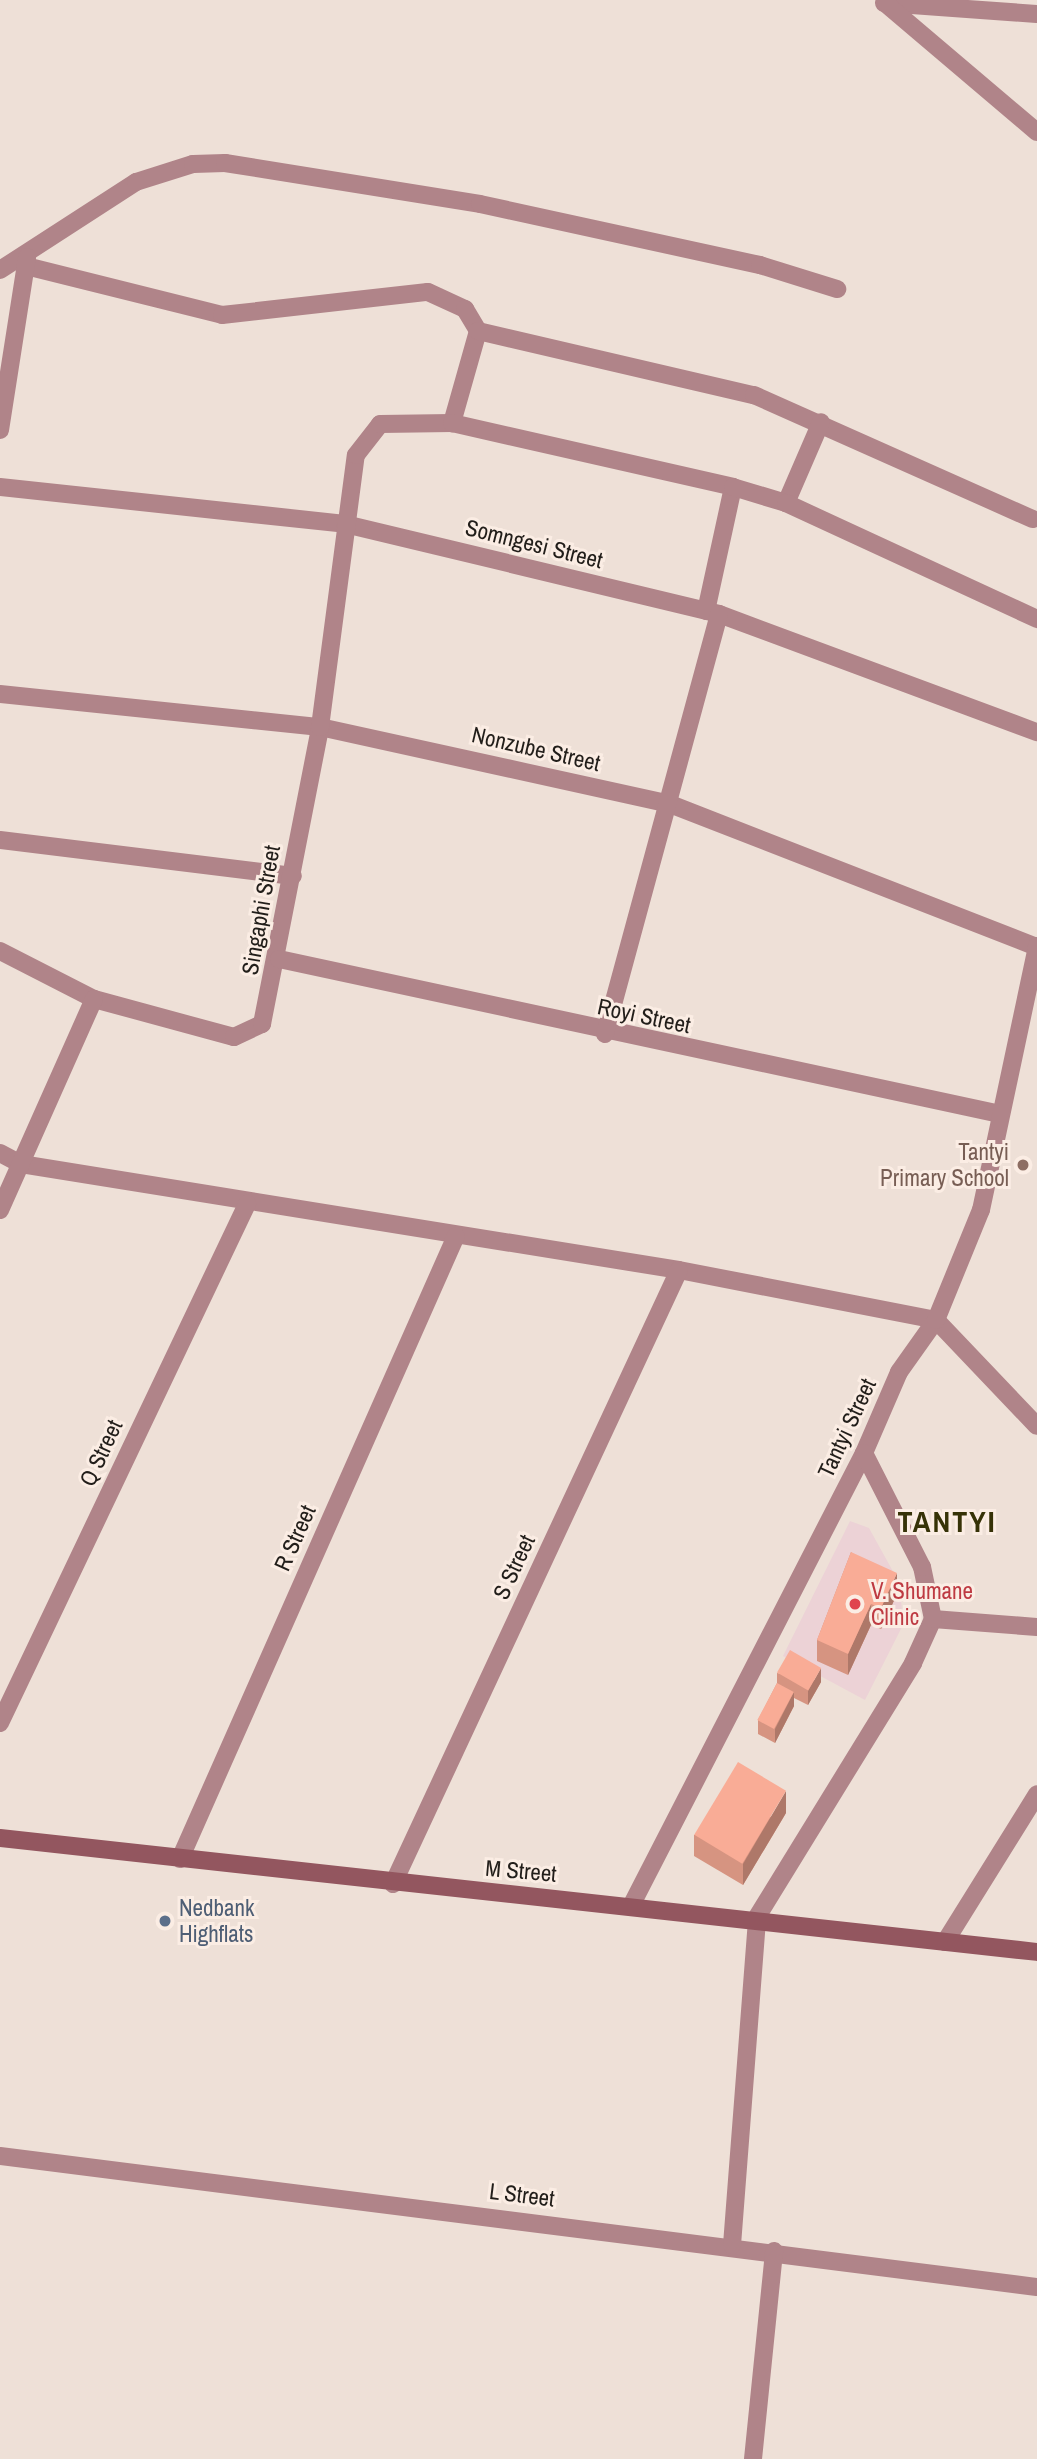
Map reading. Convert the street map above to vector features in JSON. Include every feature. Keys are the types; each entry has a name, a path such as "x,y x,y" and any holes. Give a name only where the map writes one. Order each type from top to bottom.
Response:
{"street":[{"path":"881,2 1037,14"},
{"path":"881,2 1037,132"},
{"path":"0,270 27,260 136,182 193,164 225,163 480,204 760,265 837,289"},
{"path":"27,260 222,315 428,292 465,309 478,331 452,422 733,487 786,503 1037,619"},
{"path":"0,430 27,260"},
{"path":"478,331 713,382 821,422 1033,519"},
{"name":"Singaphi Street","path":"0,951 94,999 234,1037 249,1035 262,1024 279,959 320,727 356,455 366,435 397,420 452,422"},
{"path":"786,503 821,422"},
{"name":"Somngesi Street","path":"0,487 345,524 713,613 1037,732"},
{"path":"606,1034 670,804 713,613 733,487"},
{"name":"Nonzube Street","path":"0,694 320,727 670,804 1037,946"},
{"path":"0,840 293,876"},
{"name":"Tantyi Street","path":"631,1906 864,1453 900,1372 936,1320 981,1210 1037,946"},
{"name":"Royi Street","path":"279,959 606,1034 1000,1114"},
{"path":"0,1210 94,999"},
{"path":"0,1153 21,1164 247,1204 680,1270 936,1320 1037,1426"},
{"name":"Q Street","path":"0,1723 247,1204"},
{"name":"R Street","path":"180,1859 456,1236"},
{"name":"S Street","path":"393,1884 680,1270"},
{"path":"732,2245 757,1917 913,1663 933,1619 922,1567 864,1453"},
{"path":"933,1619 1037,1627"},
{"path":"946,1942 1037,1794"},
{"name":"M Street","path":"0,1838 393,1884 757,1917 1037,1952"},
{"name":"L Street","path":"0,2156 732,2245 1037,2287"},
{"path":"753,2459 774,2251"}],"shaded area":[{"name":"V. Shumane Clinic","path":"850,1521 869,1528 900,1584 903,1625 865,1700 783,1656"}],"building":[{"path":"851,1552 897,1573 881,1608 871,1604 848,1654 817,1640"},
{"path":"790,1650 821,1668 808,1691 777,1673"},
{"path":"777,1683 794,1692 774,1729 757,1720"},
{"path":"738,1762 786,1791 742,1864 694,1835"}],"place":[{"name":"Tantyi Primary School","path":"1023,1165"},
{"name":"V. Shumane Clinic","path":"855,1604"},
{"name":"Nedbank Highflats","path":"165,1921"}],"district":[{"name":"TANTYI","path":"947,1521"}]}
